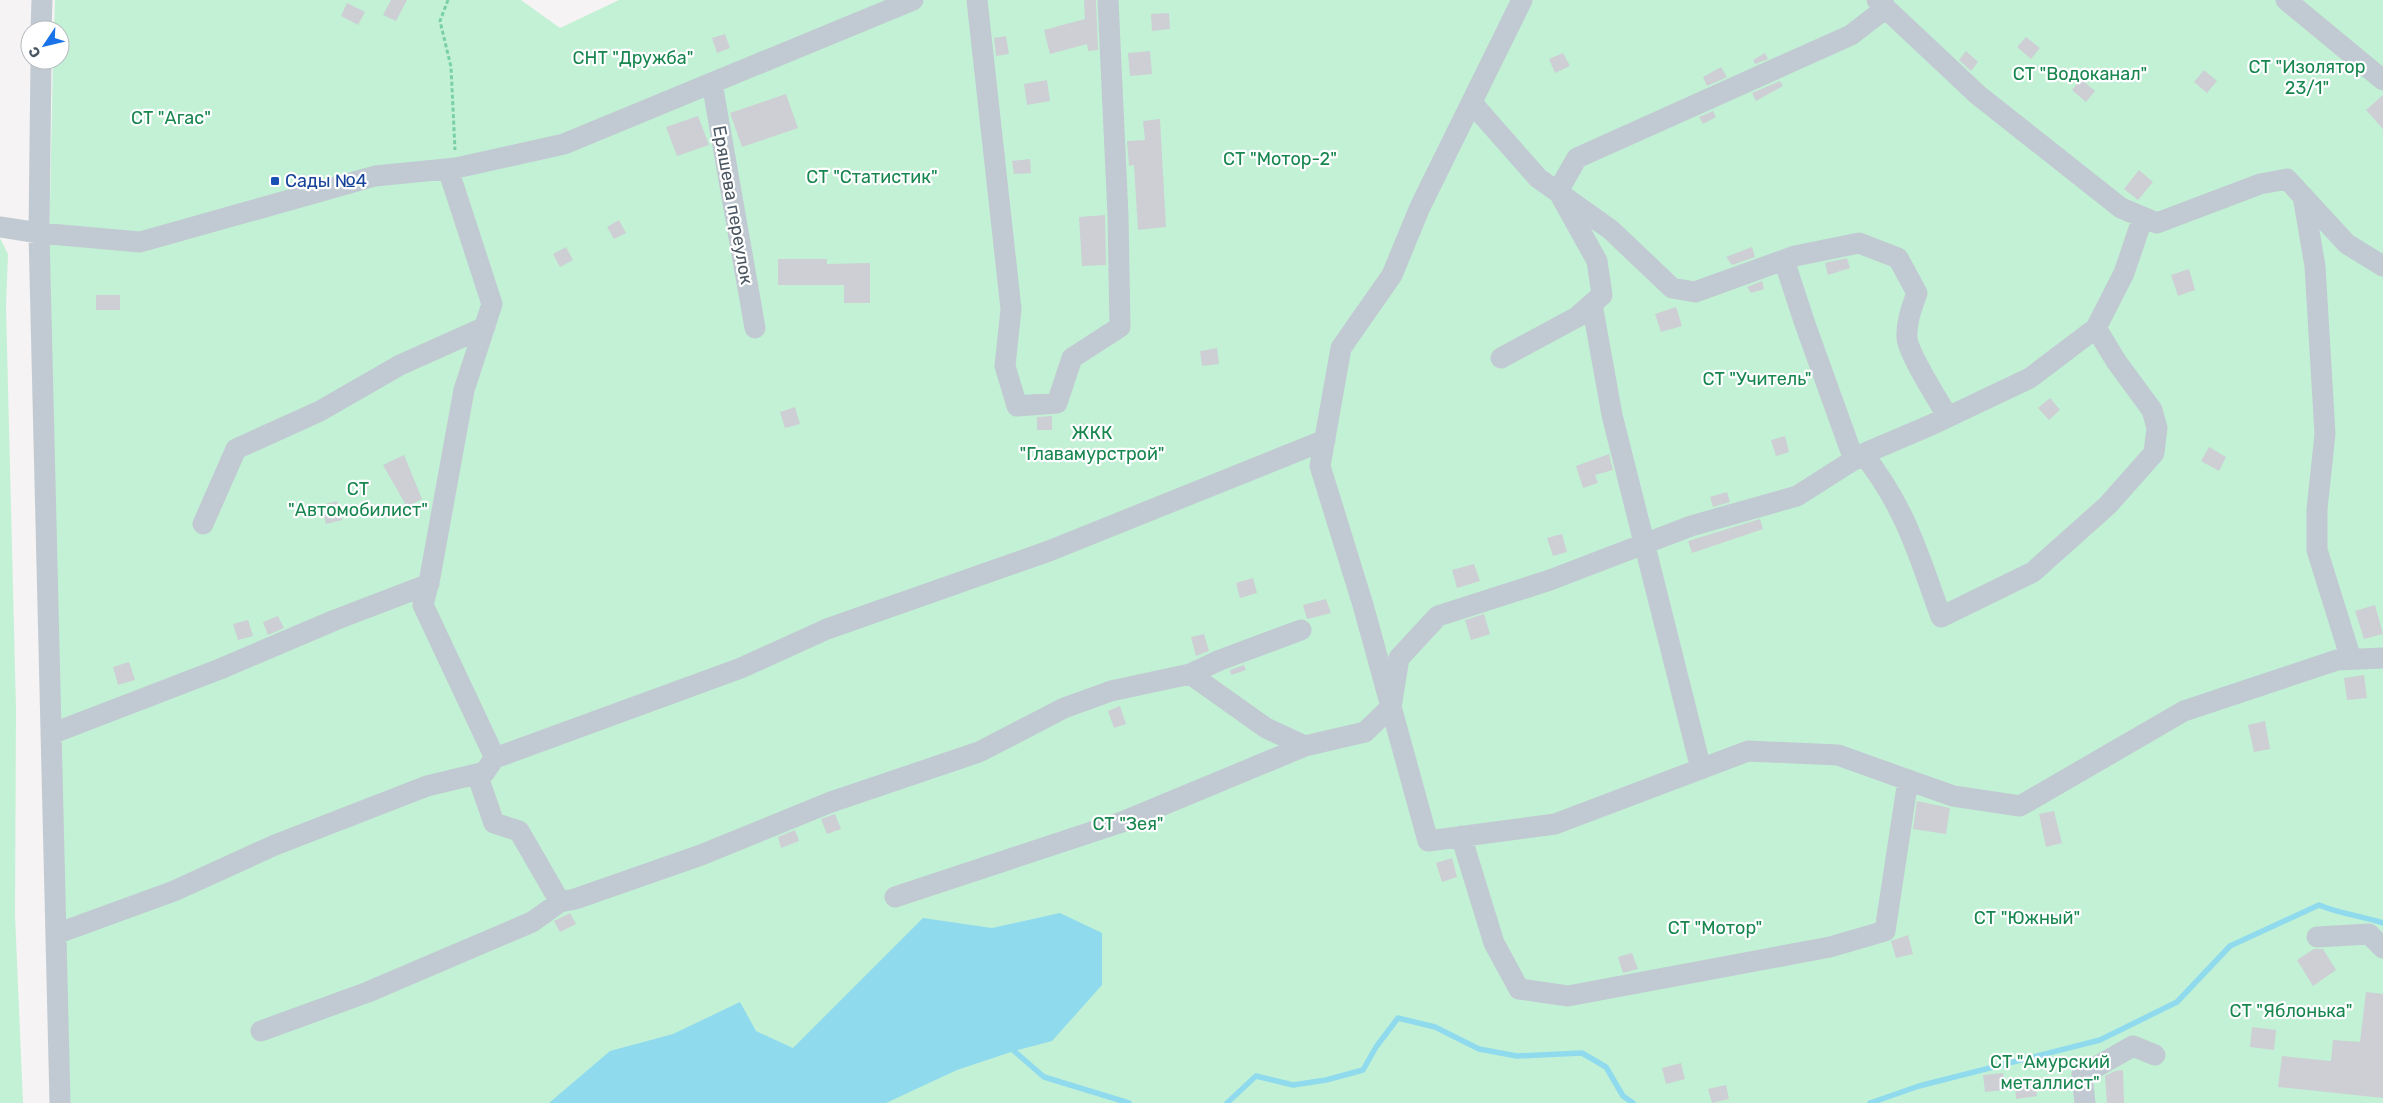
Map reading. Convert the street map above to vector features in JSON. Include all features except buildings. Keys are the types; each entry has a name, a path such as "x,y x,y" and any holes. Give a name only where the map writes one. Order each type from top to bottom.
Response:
{"street":[{"path":"41,20 42,0"},
{"path":"0,227 39,234 140,242 374,176 452,168 564,144 913,0"},
{"path":"977,0 1011,309 1005,366 1017,406 1057,403 1072,358 1120,326 1118,215 1108,0"},
{"path":"1522,0 1420,207 1392,275 1341,348 1320,466 1363,605 1428,841 1555,824 1748,751 1838,755 1953,796 2020,806 2184,711 2337,660 2383,658"},
{"path":"2286,0 2383,80"},
{"path":"1558,191 1577,158 1851,34 1881,4 1978,95 2121,208 2157,223 2260,184 2287,179 2347,244 2383,266"},
{"path":"41,70 39,234 60,1103"},
{"name":"Еряшева переулок","path":"712,83 755,328"},
{"path":"1472,103 1538,178 1611,230 1672,288 1694,292 1784,260 1858,243 1898,258 1918,293 1909,315 1907,340 1925,379 1948,417"},
{"path":"452,168 492,304 464,390 423,605 490,765"},
{"path":"1501,358 1577,317 1602,295 1597,261 1558,191"},
{"path":"2303,196 2315,266 2325,434 2317,508 2317,550 2351,660"},
{"path":"895,897 1122,822 1305,746 1365,732 1391,707 1399,658 1438,616 1550,580 1691,526 1798,496 1859,457 2030,378 2096,328 2124,273 2143,217"},
{"path":"1784,260 1805,324 1859,457 1882,477 1908,525 1941,618 2034,572 2108,504 2154,453 2157,428 2152,410 2116,362 2096,328"},
{"path":"1592,304 1612,415 1701,769"},
{"path":"204,524 236,449 320,411 400,365 485,326"},
{"path":"56,934 174,892 275,846 427,786 490,765 741,668 827,629 1049,551 1325,440"},
{"path":"51,734 220,669 335,620 428,584"},
{"path":"261,1031 368,992 532,922 560,902 575,900 701,855 831,802 979,752 1064,708 1112,691 1190,674 1220,660 1301,630"},
{"path":"1190,674 1266,728 1305,746"},
{"path":"490,765 479,780 494,823 518,831 560,902"},
{"path":"1461,836 1494,943 1519,989 1568,996 1830,947 1885,932 1908,780"},
{"path":"2317,937 2369,934 2383,948"},
{"path":"2085,1103 2082,1076 2132,1046 2155,1055"}],"path":[{"path":"448,0 440,21 452,67 452,168"}],"green space":[{"path":"55,0 521,0 560,28 619,0 2383,0 2383,1103 66,1103 62,798 49,250 53,70 70,70 70,20 54,20"},
{"path":"0,238 8,254 6,306 16,710 15,915 23,1103 0,1103"}],"water":[{"path":"1060,913 1102,933 1102,985 1052,1041 1014,1051 957,1070 886,1103 549,1103 610,1051 673,1034 740,1002 756,1031 793,1048 923,918 992,928"}],"waterway":[{"path":"1870,1103 1919,1086 2100,1040 2177,1002 2230,946 2319,905 2383,923"},
{"path":"1227,1103 1256,1076 1293,1085 1326,1080 1363,1070 1376,1047 1398,1018 1435,1027 1479,1049 1517,1056 1582,1053 1606,1067 1623,1096 1633,1103"},
{"path":"1014,1051 1044,1077 1129,1103"}],"place":[{"name":"Сады №4","path":"275,181"}],"park label":[{"name":"СНТ \"Дружба\"","path":"633,58"},
{"name":"СТ \"Водоканал\"","path":"2080,74"},
{"name":"СТ \"Изолятор 23/1\"","path":"2307,77"},
{"name":"СТ \"Агас\"","path":"171,118"},
{"name":"СТ \"Мотор-2\"","path":"1280,159"},
{"name":"СТ \"Статистик\"","path":"872,177"},
{"name":"СТ \"Учитель\"","path":"1757,379"},
{"name":"ЖКК \"Главамурстрой\"","path":"1092,443"},
{"name":"СТ \"Автомобилист\"","path":"358,499"},
{"name":"СТ \"Зея\"","path":"1128,824"},
{"name":"СТ \"Южный\"","path":"2027,918"},
{"name":"СТ \"Мотор\"","path":"1715,928"},
{"name":"СТ \"Яблонька\"","path":"2291,1011"},
{"name":"СТ \"Амурский металлист\"","path":"2050,1072"}]}
